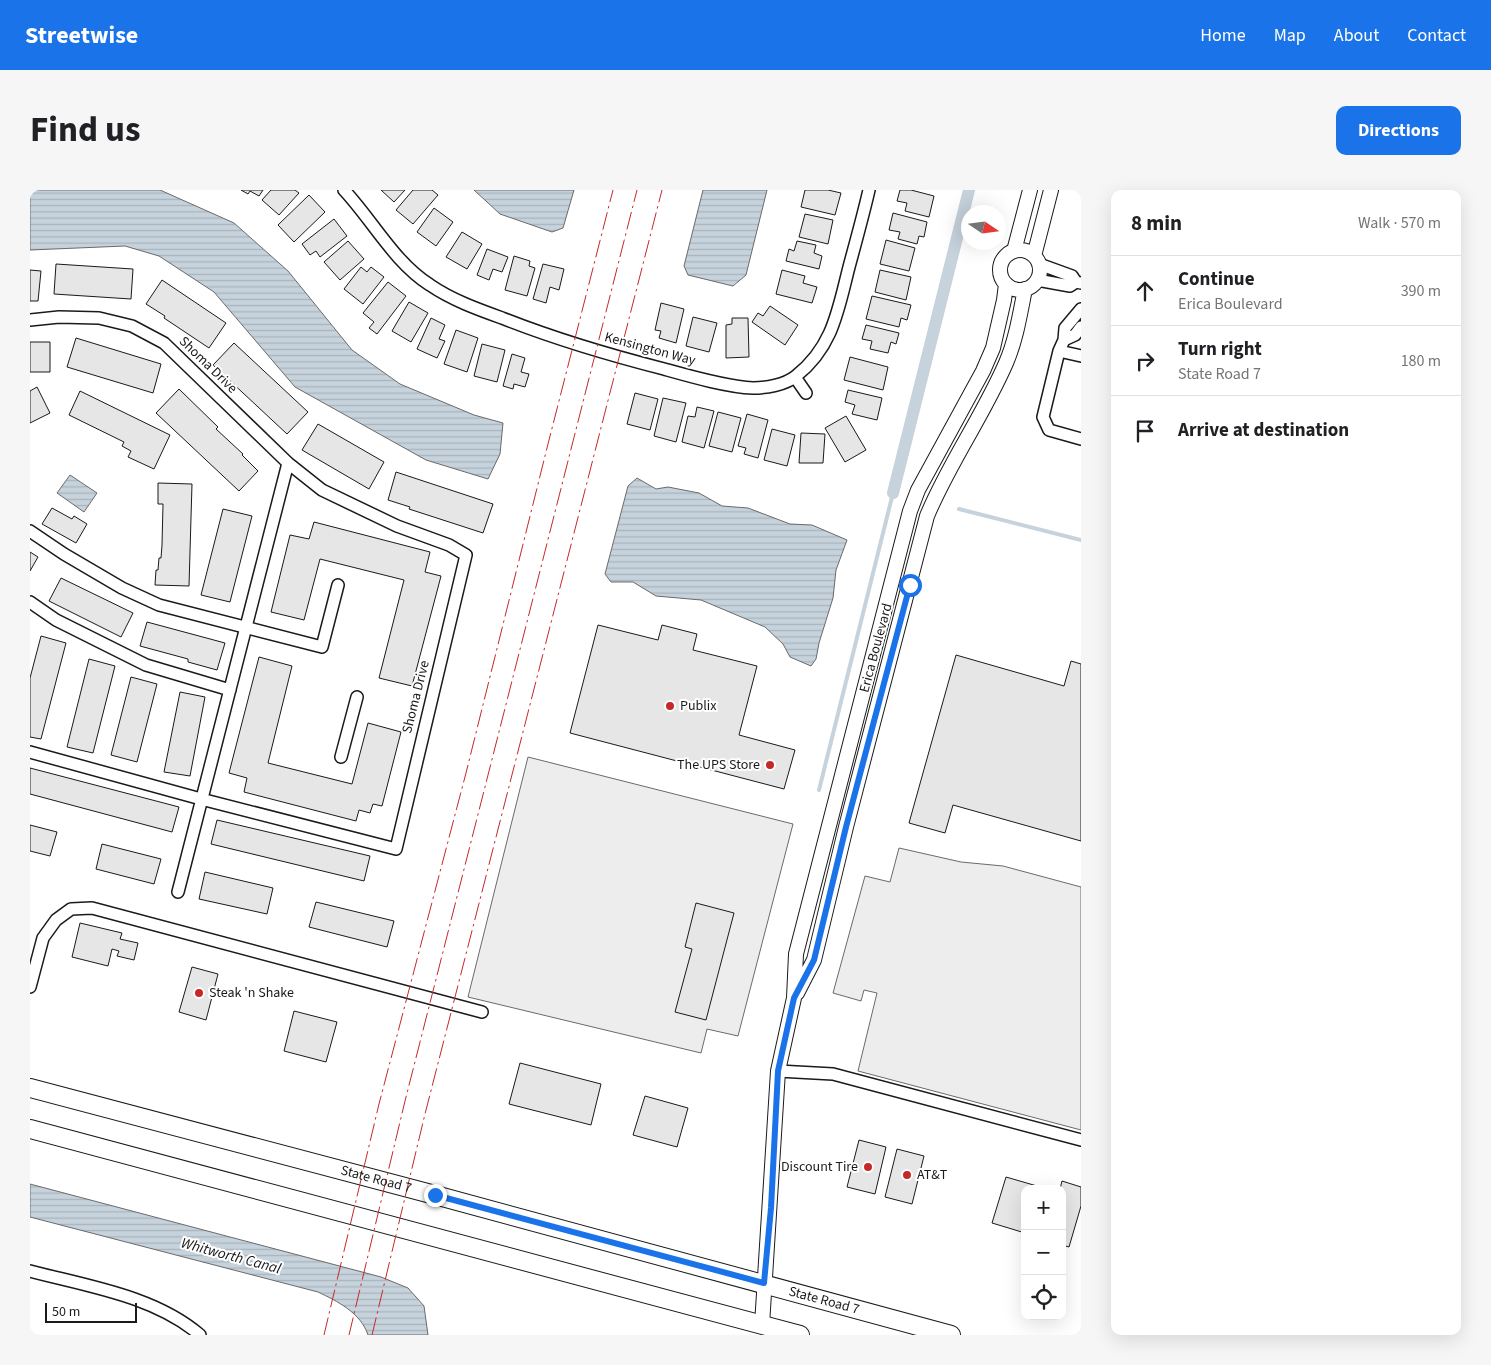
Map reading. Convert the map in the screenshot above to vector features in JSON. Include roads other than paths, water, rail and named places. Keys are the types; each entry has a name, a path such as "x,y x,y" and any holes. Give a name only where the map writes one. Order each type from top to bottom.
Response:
{"main road":[{"name":"State Road 7","path":"30,1088 764,1283 951,1335"},
{"path":"30,1130 800,1335"}],"street":[{"name":"Kensington Way","path":"344,190 362,209 395,254 410,270 447,296 574,344 683,374 752,388 774,385 795,377 819,354 835,324 869,190"},
{"path":"1030,190 1014,251 1004,259 1001,265 1002,279 1006,284 1012,288 1025,290 1031,287 1037,280 1040,271 1037,260 1051,190"},
{"path":"1014,251 1027,251 1037,260 1072,276 1079,282 1070,286 1037,280"},
{"name":"Erica Boulevard","path":"762,1325 771,1208 778,1071 794,998 796,954 910,511 918,490 983,371 1000,321 1006,284"},
{"name":"Erica Boulevard","path":"794,998 814,960 846,827 927,516 936,492 997,382 1016,329 1025,290"},
{"path":"1081,309 1065,328 1064,340 1059,351 1043,418 1049,430 1081,438"},
{"name":"Shoma Drive","path":"30,320 99,318 132,326 164,343 288,463 322,490 397,526 449,544 466,555 396,849 201,799 30,752"},
{"path":"1064,340 1075,335 1081,327"},
{"path":"1059,351 1081,356"},
{"path":"795,377 806,393"},
{"path":"178,892 288,463"},
{"path":"30,531 64,554 122,588 159,606 322,647 338,585"},
{"path":"30,602 56,620 146,665 230,690"},
{"path":"340,757 357,697"},
{"path":"30,986 43,938 56,920 71,909 92,908 482,1012"},
{"path":"778,1071 833,1074 1081,1140"},
{"path":"30,1271 144,1302 186,1323 200,1335"}],"water":[{"path":"30,190 160,190 234,223 288,271 352,350 400,384 474,415 503,423 500,454 488,479 426,460 295,387 214,292 159,256 125,246 30,250"},
{"path":"474,190 574,190 563,228 552,232 500,214"},
{"path":"703,190 767,190 746,275 733,286 688,275 684,266"},
{"path":"70,475 97,493 84,512 57,493"},
{"path":"637,478 656,489 668,487 699,493 722,506 748,508 790,524 812,525 847,540 836,570 833,598 816,659 811,666 790,657 783,644 765,627 701,600 656,596 633,582 611,582 605,574 628,486"},
{"name":"Whitworth Canal","path":"30,1184 381,1277 408,1288 424,1306 428,1335 368,1335 365,1327 354,1314 318,1292 30,1217"}],"waterway":[{"path":"893,493 969,190"},
{"path":"819,790 893,493"},
{"path":"959,509 1081,540"}],"place":[{"name":"Publix","path":"670,706"},
{"name":"The UPS Store","path":"770,765"},
{"name":"Steak 'n Shake","path":"199,993"},
{"name":"Discount Tire","path":"868,1167"},
{"name":"AT&T","path":"907,1175"}]}
